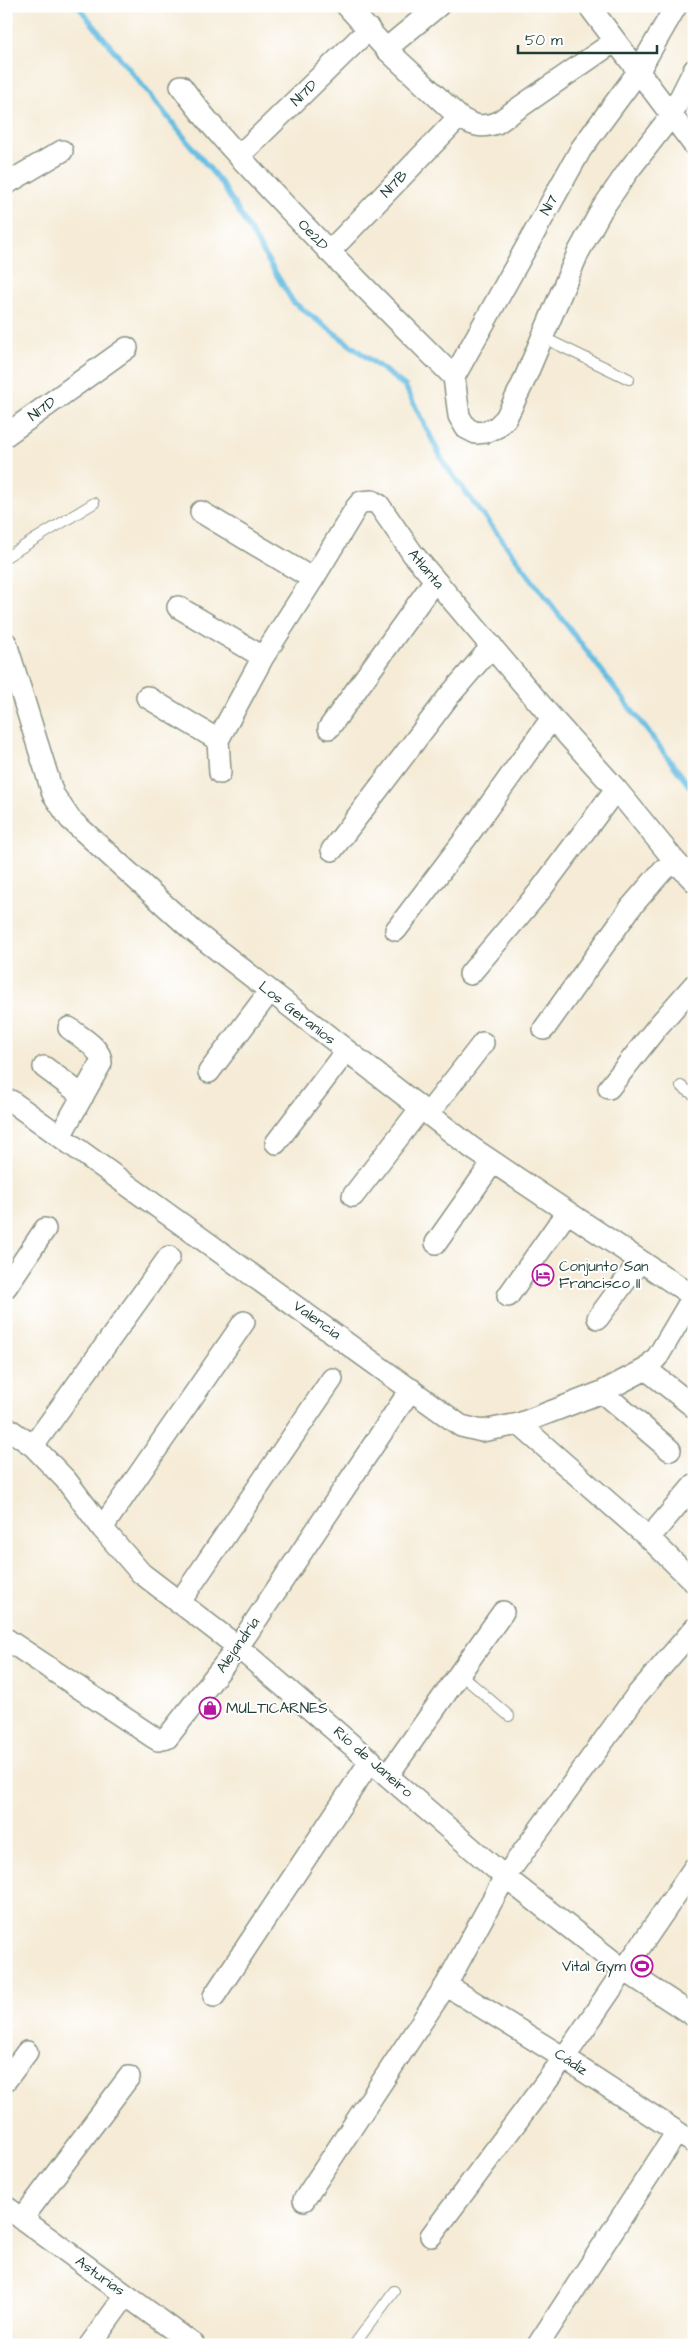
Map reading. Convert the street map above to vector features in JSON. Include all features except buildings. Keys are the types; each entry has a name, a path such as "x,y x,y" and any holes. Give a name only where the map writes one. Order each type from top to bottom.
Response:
{"street":[{"path":"347,6 386,49 459,117 471,125 485,127 497,123 615,41"},
{"path":"386,49 438,6"},
{"path":"588,6 694,146"},
{"name":"N17","path":"454,377 581,149 638,72 676,6"},
{"name":"N17D","path":"239,156 369,29"},
{"path":"454,377 459,416 466,428 476,433 492,430 502,422 523,383 578,253 602,209 628,171 671,116 694,70"},
{"name":"Oe2D","path":"182,86 206,121 329,252 454,377"},
{"name":"N17B","path":"329,252 459,117"},
{"path":"6,184 62,151"},
{"name":"N17D","path":"6,435 128,348"},
{"name":"Atlanta","path":"218,740 263,657 314,579 356,508 366,500 379,505 413,554 552,718 616,789 675,861 694,880"},
{"path":"200,512 314,579"},
{"path":"329,728 435,580"},
{"path":"178,607 263,657"},
{"name":"Los Geranios","path":"6,643 53,794 70,819 192,930 346,1051 493,1162 640,1262 693,1295"},
{"path":"332,850 449,696 492,646"},
{"path":"147,697 218,740 220,773"},
{"path":"396,930 466,838 552,718"},
{"path":"470,974 539,892 616,789"},
{"path":"544,1029 631,908 663,870 675,861"},
{"path":"609,1088 658,1026 694,985"},
{"path":"209,1072 270,991"},
{"path":"60,1136 101,1063 102,1057 98,1051 69,1028"},
{"path":"353,1196 483,1043"},
{"path":"276,1143 346,1051"},
{"path":"44,1067 83,1096"},
{"name":"Valencia","path":"12,1101 466,1428 482,1430 519,1424 602,1392 646,1369"},
{"path":"436,1243 493,1162"},
{"path":"508,1296 567,1212"},
{"path":"6,1287 46,1229"},
{"path":"33,1446 169,1257"},
{"path":"598,1318 640,1262"},
{"path":"693,1295 658,1356 646,1369 694,1406"},
{"path":"102,1528 244,1322"},
{"path":"179,1603 332,1379"},
{"name":"Alejandría","path":"6,1639 158,1740 171,1736 238,1647 411,1389"},
{"path":"602,1392 670,1450"},
{"path":"519,1424 649,1538 694,1582"},
{"name":"Río de Janeiro","path":"6,1427 33,1446 66,1480 102,1528 140,1573 238,1647 388,1774 505,1877 624,1970 694,2016"},
{"path":"649,1538 694,1485"},
{"path":"388,1774 503,1612"},
{"path":"304,2200 446,1985 505,1877 636,1696 694,1629"},
{"path":"214,1996 371,1760"},
{"path":"431,2236 564,2058 694,1868"},
{"name":"Cádiz","path":"446,1985 564,2058 686,2138"},
{"path":"6,2080 27,2052"},
{"path":"14,2213 129,2077"},
{"path":"538,2345 686,2138"},
{"name":"Asturias","path":"14,2213 194,2345"},
{"path":"90,2345 126,2295"}],"lane":[{"path":"542,337 629,379"},
{"path":"6,557 94,503"},
{"path":"681,1086 694,1095"},
{"path":"459,1673 509,1716"},
{"path":"354,2345 394,2291"}],"waterway":[{"path":"78,6 222,184 293,302 405,386 445,465 694,792"}],"place":[{"name":"Conjunto San Francisco II","path":"543,1275"},
{"name":"MULTICARNES","path":"210,1708"},
{"name":"Vital Gym","path":"642,1966"}]}
